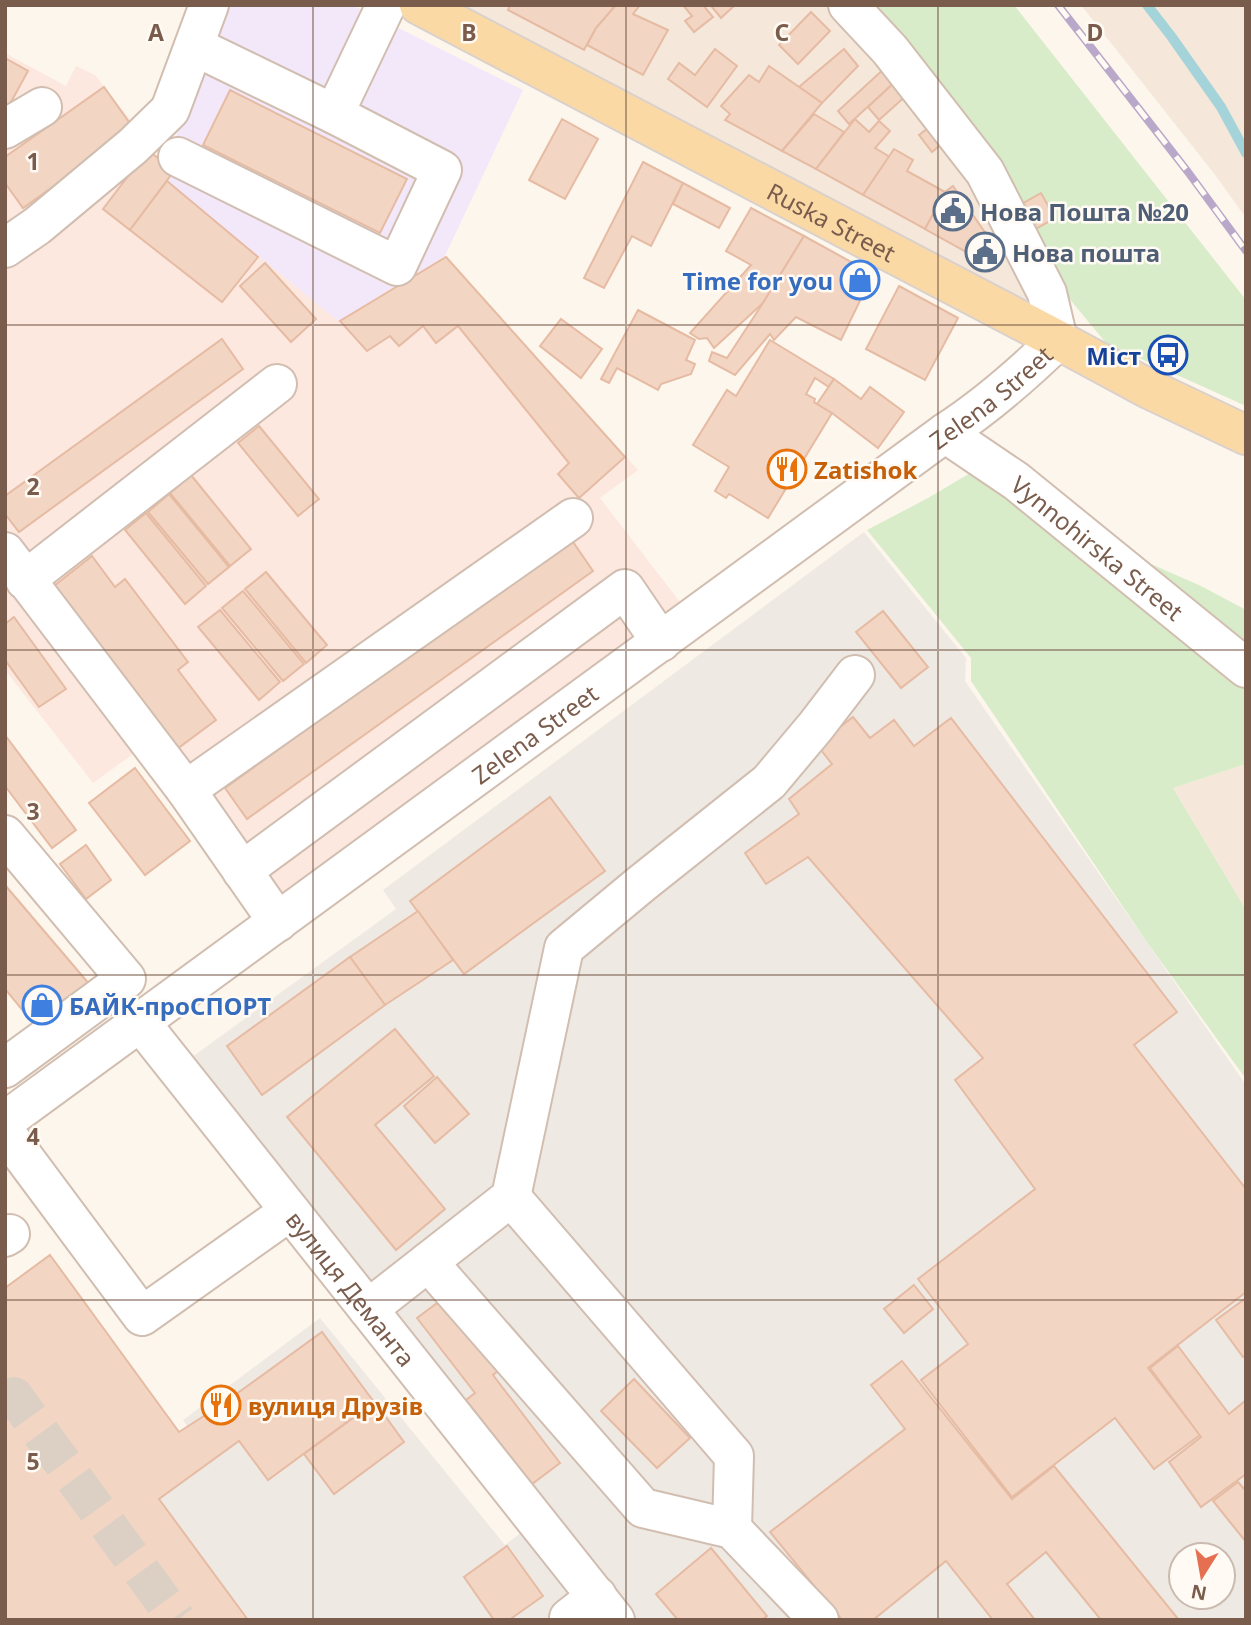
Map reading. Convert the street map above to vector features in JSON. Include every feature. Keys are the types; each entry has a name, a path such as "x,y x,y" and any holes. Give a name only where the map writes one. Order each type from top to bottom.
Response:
{"main road":[{"name":"Ruska Street","path":"419,5 1147,388 1246,435"}],"street":[{"path":"9,239 37,226 122,155 170,110 209,5"},
{"path":"334,114 386,5"},
{"path":"848,5 890,50 985,172 1047,293 1058,340"},
{"path":"178,157 397,266 442,170 194,46"},
{"path":"5,129 42,107"},
{"name":"Zelena Street","path":"9,1114 278,922 971,416 1020,378 1058,340"},
{"path":"277,384 15,566 186,790 278,922"},
{"name":"Vynnohirska Street","path":"945,433 1016,481 1246,668"},
{"path":"186,790 573,518"},
{"path":"242,871 625,589 661,642"},
{"path":"368,1309 510,1197 564,948 769,782 855,675"},
{"path":"5,835 126,979 5,1068"},
{"name":"вулиця Деманта","path":"140,1022 368,1309 594,1612"},
{"path":"9,1114 142,1316 290,1211"},
{"path":"510,1197 734,1456 732,1529"},
{"path":"428,1262 643,1508 732,1529 819,1620"}],"shaded area":[{"path":"224,5 352,5 523,90 445,256 338,321 167,181 174,171 166,164"},
{"path":"424,5 847,5 983,171 1057,338"},
{"path":"1081,5 1246,5 1246,218 1216,176"},
{"path":"5,53 66,86 76,66 95,75 135,126 148,150 175,171 167,181 338,320 445,256 638,470 600,498 690,615 261,921 136,752 93,783 5,670"},
{"path":"864,532 966,658 965,681 1246,1085 1246,1620 617,1620 181,1065 396,909 383,890"},
{"path":"1246,764 1246,910 1173,788"},
{"path":"320,1318 505,1545 535,1522 613,1620 248,1620 159,1499 211,1461 183,1420"}],"green space":[{"path":"864,5 1014,5 1246,300 1246,406 1106,343 1054,280"},
{"path":"972,472 1246,610 1246,764 1173,788 1246,910 1246,1079 1146,941 971,681 971,658 867,530"}],"building":[{"path":"510,5 616,5 596,28 584,50 508,10"},
{"path":"616,5 640,5 633,14 668,30 643,75 587,45 596,28"},
{"path":"683,5 703,5 713,17 694,32 685,21 692,16"},
{"path":"735,5 721,18 712,7"},
{"path":"811,12 830,31 798,64 779,45"},
{"path":"715,49 737,66 707,107 668,79 679,63 695,75"},
{"path":"844,49 858,66 822,103 799,87"},
{"path":"5,58 28,71 5,113"},
{"path":"769,66 822,103 782,151 725,120 730,114 721,106 749,75 759,82"},
{"path":"886,67 897,80 849,124 838,111"},
{"path":"897,80 909,93 879,120 868,107"},
{"path":"104,87 134,129 23,208 5,183 5,157"},
{"path":"230,90 407,179 380,233 203,145"},
{"path":"814,114 844,132 816,169 782,151"},
{"path":"562,119 598,139 565,199 529,180"},
{"path":"855,119 869,132 879,121 890,131 875,148 890,157 863,195 816,169"},
{"path":"931,126 944,142 932,152 919,135"},
{"path":"894,149 913,160 907,171 945,192 925,229 863,195"},
{"path":"148,150 174,171 130,230 103,209"},
{"path":"643,162 683,183 651,246 632,236 604,288 584,278"},
{"path":"167,181 258,257 222,302 130,230"},
{"path":"683,183 730,208 719,228 673,204"},
{"name":"Нова Пошта №20","path":"953,186 995,247 986,263 925,229 945,192"},
{"path":"1041,193 1055,218 1034,230 1020,205"},
{"path":"751,208 804,236 763,303 714,348 707,338 699,339 690,333 751,265 726,251"},
{"path":"804,236 873,274 841,340 796,317 774,340 770,334 735,375 709,361 712,352 727,358"},
{"path":"446,257 625,457 579,498 558,474 569,463 458,326 436,343 423,326 399,346 390,336 367,351 340,321"},
{"path":"265,263 316,319 291,342 240,286"},
{"path":"899,286 958,318 925,380 866,349"},
{"path":"638,310 695,340 686,360 695,364 691,374 661,384 658,390 617,368 609,383 601,379"},
{"path":"561,319 602,349 581,378 540,346"},
{"path":"222,339 243,369 19,532 5,514 5,496"},
{"path":"770,340 834,379 829,387 815,378 806,394 832,413 768,518 729,494 726,498 715,491 729,467 693,445 727,390 736,396"},
{"path":"834,379 861,399 870,387 904,412 878,448 817,404"},
{"path":"259,426 319,499 298,516 238,443"},
{"path":"191,475 251,549 230,566 170,493"},
{"path":"169,494 229,567 208,584 148,512"},
{"path":"146,513 206,586 185,604 125,530"},
{"path":"571,539 593,571 247,819 225,788"},
{"path":"92,556 115,587 125,579 188,662 178,670 216,720 177,749 54,586"},
{"path":"266,572 327,645 306,663 245,589"},
{"path":"243,591 304,664 283,681 222,608"},
{"path":"220,610 280,682 259,700 198,627"},
{"path":"883,611 928,667 901,688 856,632"},
{"path":"14,617 66,689 39,707 5,660 5,624"},
{"path":"853,717 870,738 894,720 914,746 951,718 1177,1012 1134,1045 1246,1189 1246,1292 1148,1368 1200,1435 1154,1469 1115,1418 1012,1497 921,1380 968,1344 918,1279 1035,1189 955,1080 983,1058 808,857 766,884 745,853 799,814 789,799 832,764 817,745"},
{"path":"5,735 76,830 52,848 5,786"},
{"path":"135,768 190,841 145,875 89,803"},
{"path":"550,797 605,871 464,974 410,901"},
{"path":"86,845 111,880 86,899 60,864"},
{"path":"5,885 90,985 38,1029 5,989"},
{"path":"418,911 453,960 385,1005 350,957"},
{"path":"350,957 385,1005 262,1095 227,1046"},
{"path":"395,1029 434,1076 375,1125 445,1209 396,1250 287,1117"},
{"path":"437,1077 469,1114 435,1143 404,1106"},
{"path":"50,1255 179,1432 322,1332 374,1402 268,1480 239,1441 159,1499 248,1620 5,1620 5,1288"},
{"path":"914,1285 933,1309 904,1333 884,1309"},
{"path":"448,1295 503,1367 493,1375 560,1463 532,1484 466,1400 475,1393 417,1318"},
{"path":"1246,1298 1246,1355 1243,1357 1216,1320"},
{"path":"1178,1346 1229,1414 1246,1400 1246,1474 1201,1507 1169,1462 1201,1437 1150,1368"},
{"path":"902,1361 1012,1499 1054,1466 1167,1605 1167,1611 1172,1611 1179,1620 1101,1620 1046,1552 1007,1584 1035,1620 993,1620 946,1561 873,1620 842,1620 770,1532 905,1429 871,1385"},
{"path":"634,1379 690,1438 657,1468 601,1411"},
{"path":"375,1402 404,1442 334,1494 304,1454"},
{"path":"1238,1482 1246,1491 1246,1542 1213,1501"},
{"path":"507,1546 543,1596 509,1620 494,1620 464,1577"},
{"path":"711,1548 767,1616 762,1620 678,1620 656,1594"}],"waterway":[{"path":"1147,5 1221,107 1246,153"}],"tunnel":[{"path":"5,1403 14,1396 177,1620"}],"railway":[{"path":"1058,5 1246,251"}],"place":[{"name":"Нова Пошта №20","path":"953,211"},
{"name":"Нова пошта","path":"985,252"},
{"name":"Time for you","path":"860,280"},
{"name":"Міст","path":"1168,355"},
{"name":"Zatishok","path":"787,469"},
{"name":"БАЙК-проСПОРТ","path":"42,1005"},
{"name":"вулиця Друзів","path":"221,1405"}]}
